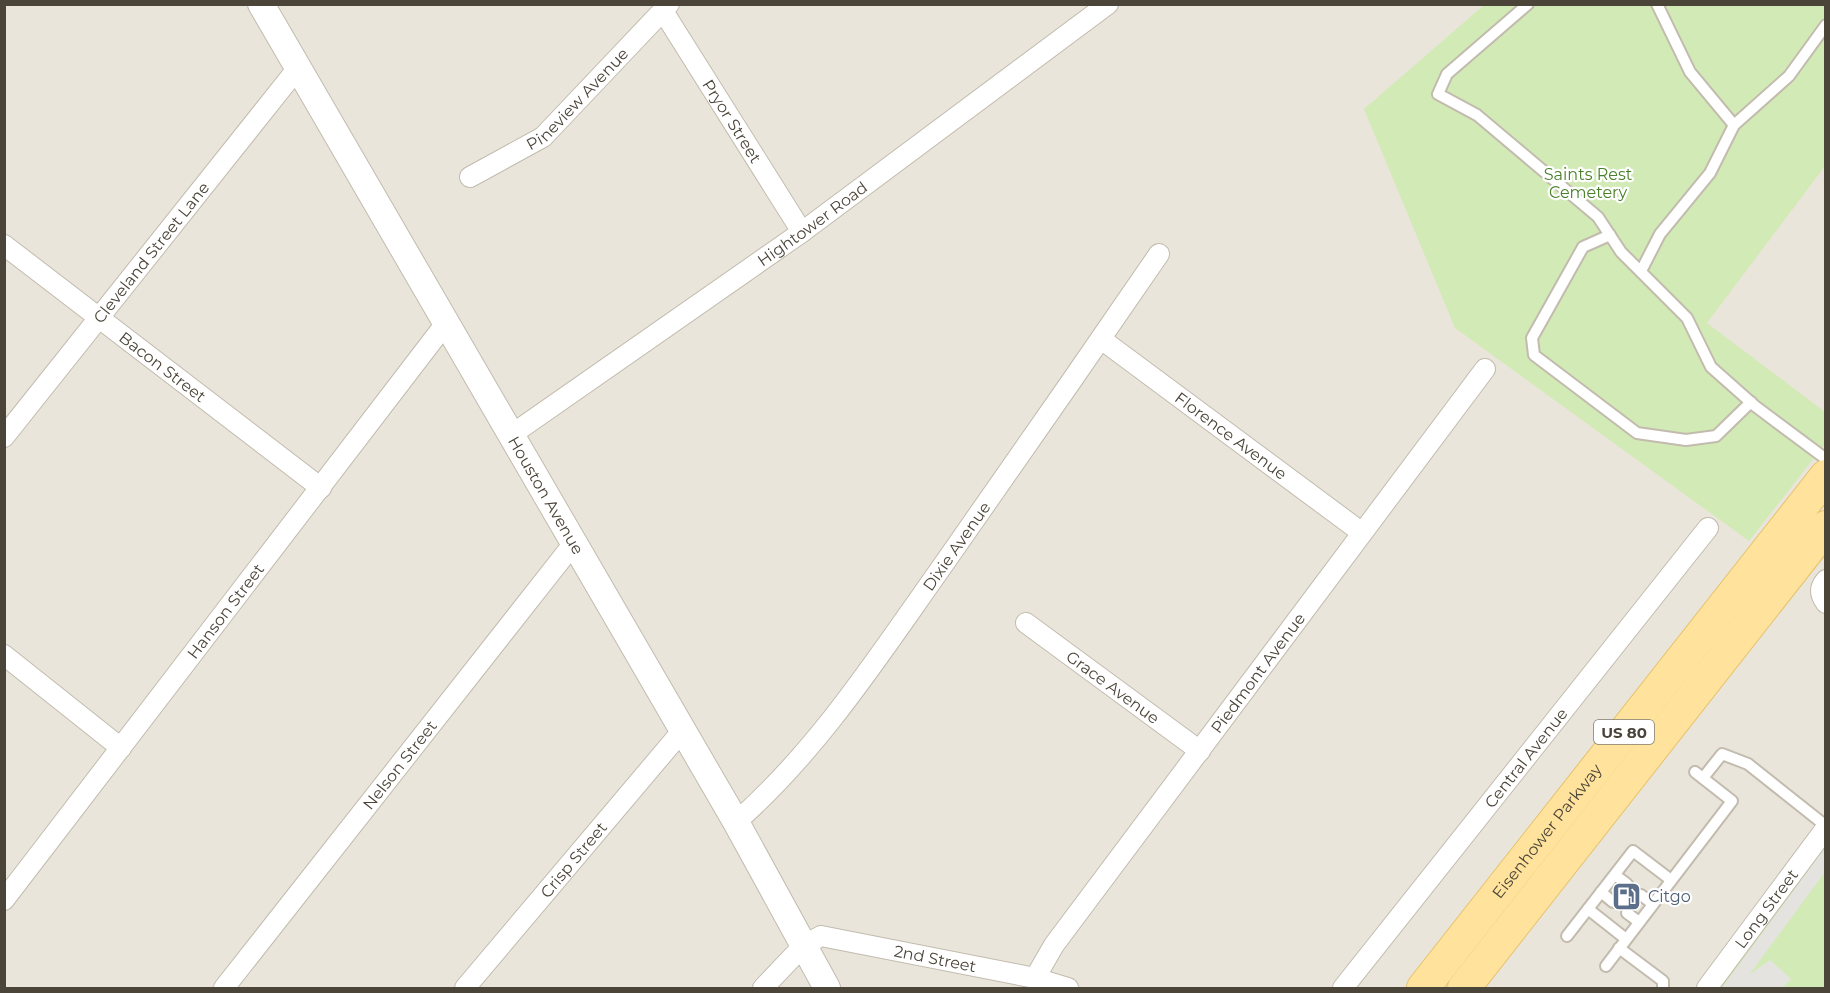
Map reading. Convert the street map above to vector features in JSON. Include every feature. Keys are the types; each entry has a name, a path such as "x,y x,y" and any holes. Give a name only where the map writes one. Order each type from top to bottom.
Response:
{"main road":[{"name":"Eisenhower Parkway","path":"1423,988 1826,476"},
{"name":"Eisenhower Parkway","path":"1464,988 1826,527"}],"street":[{"name":"Hightower Road","path":"511,435 802,232 1108,4"},
{"name":"Houston Avenue","path":"264,6 297,69 736,822 827,988"},
{"name":"Pryor Street","path":"666,8 802,232"},
{"name":"Pineview Avenue","path":"470,177 543,137 666,8"},
{"name":"Cleveland Street Lane","path":"4,437 297,69"},
{"name":"Bacon Street","path":"4,245 321,488"},
{"name":"Dixie Avenue","path":"736,822 763,799 800,759 862,680 1159,255"},
{"name":"Hanson Street","path":"4,900 446,323"},
{"name":"Florence Avenue","path":"1101,339 1361,532"},
{"name":"Piedmont Avenue","path":"1035,978 1054,945 1485,369"},
{"name":"Central Avenue","path":"1343,988 1708,528"},
{"name":"Nelson Street","path":"225,988 574,543"},
{"path":"1826,580 1822,585 1821,596 1826,603"},
{"name":"Grace Avenue","path":"1026,623 1200,751"},
{"path":"4,654 121,748"},
{"name":"Crisp Street","path":"465,988 682,731"},
{"name":"Long Street","path":"1707,988 1826,827"},
{"name":"2nd Street","path":"803,946 821,936 837,938 1035,978 1068,988"},
{"path":"763,988 803,946"}],"lane":[{"path":"1528,4 1447,74 1438,94 1477,115 1598,217 1621,252 1687,318 1711,366 1751,402 1826,459"},
{"path":"1657,4 1690,72 1734,125"},
{"path":"1641,272 1660,234 1710,173 1734,125 1789,76 1826,25"},
{"path":"1610,235 1583,247 1532,338 1534,355 1637,433 1686,440 1716,436 1751,402"},
{"path":"1606,966 1732,801 1699,775 1722,754 1748,764 1826,827"},
{"path":"1567,936 1633,851 1671,880"},
{"path":"1615,875 1627,884"},
{"path":"1601,892 1613,902"},
{"path":"1641,895 1653,904"},
{"path":"1588,909 1626,939"},
{"path":"1627,913 1639,922"},
{"path":"1619,948 1662,981 1663,988"}],"shaded area":[{"path":"5,5 1825,5 1825,988 5,988"},
{"path":"1825,848 1825,872 1749,975 1770,960 1791,979 1782,988 1722,988"}],"green space":[{"name":"Saints Rest Cemetery","path":"1484,5 1825,5 1825,166 1707,323 1825,412 1825,444 1749,541 1455,328 1364,109"},
{"path":"1825,845 1825,988 1715,988"}],"place":[{"name":"Citgo","path":"1627,896"}]}
